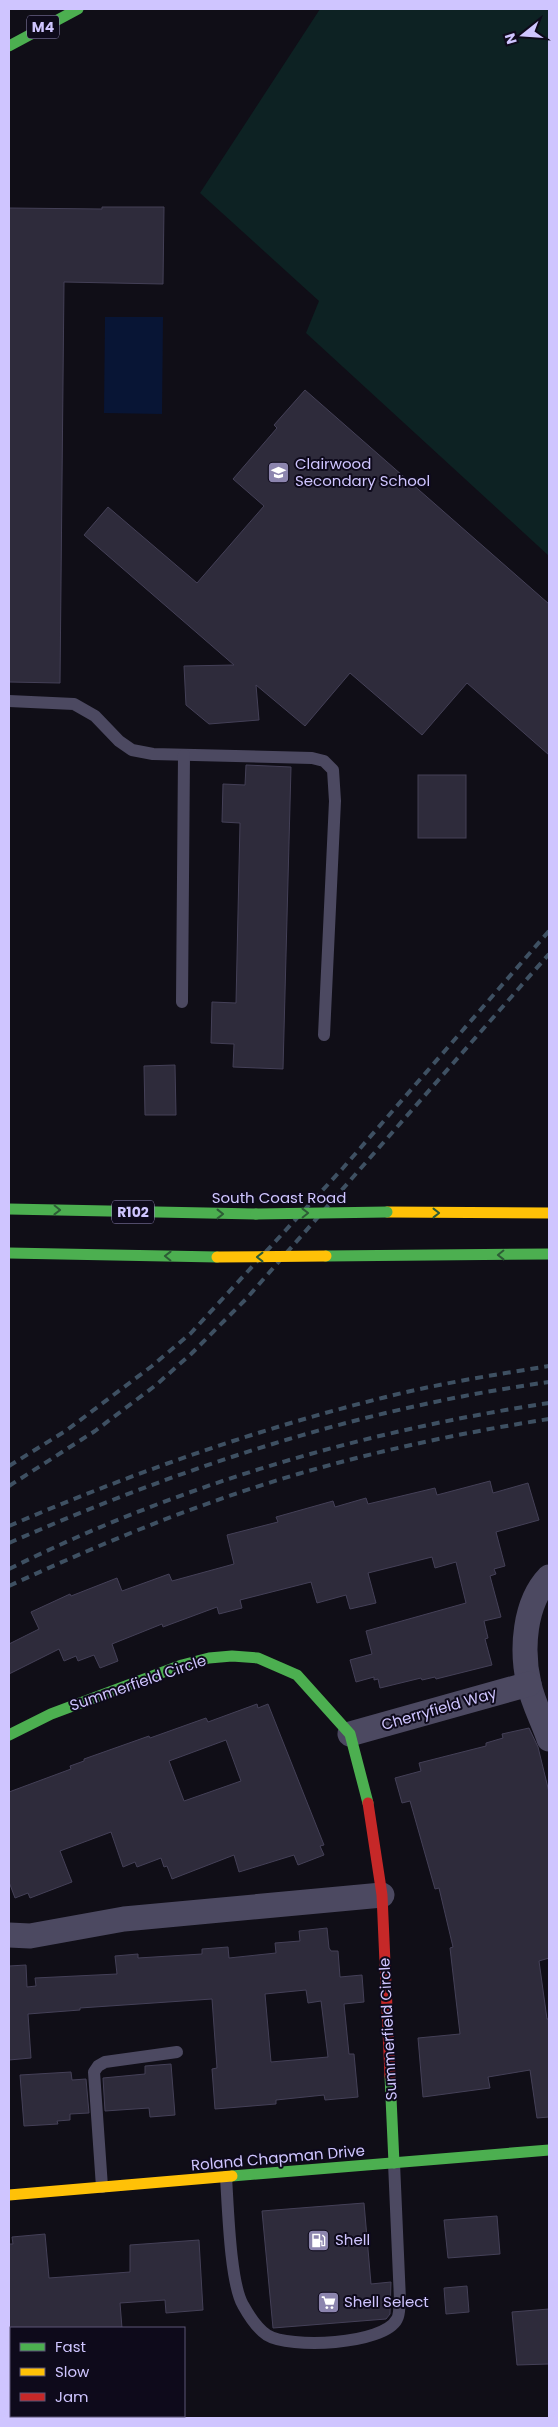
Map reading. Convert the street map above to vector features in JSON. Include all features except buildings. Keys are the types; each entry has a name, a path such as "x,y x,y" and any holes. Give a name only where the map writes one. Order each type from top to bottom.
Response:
{"main road":[{"name":"M4","path":"9,46 78,9"},
{"name":"South Coast Road","path":"9,1209 256,1214 387,1212 549,1213"},
{"path":"9,1253 217,1257 549,1254"},
{"name":"Summerfield Circle","path":"9,1735 51,1714 115,1688 182,1665 209,1658 232,1656 258,1658 297,1675 350,1734 370,1810 382,1895 394,2163"},
{"name":"Roland Chapman Drive","path":"9,2194 549,2150"}],"street":[{"path":"549,1577 542,1585 532,1605 525,1636 529,1684 549,1739"},
{"name":"Cherryfield Way","path":"350,1734 529,1684"},
{"path":"9,1935 30,1936 124,1919 382,1895"}],"lane":[{"path":"9,701 74,704 95,716 119,741 132,750 153,754 312,758 324,761 333,770 335,801 324,1035"},
{"path":"182,1002 184,755"},
{"path":"102,2187 94,2072 98,2066 105,2062 176,2052"},
{"path":"226,2177 236,2283 242,2304 255,2321 266,2335 280,2340 299,2342 354,2340 369,2337 387,2329 397,2319 400,2300 394,2163"}],"green space":[{"path":"320,9 549,9 549,556 306,333 319,301 200,193"}],"water":[{"path":"105,317 163,317 162,414 104,413"}],"railway":[{"path":"9,1466 67,1430 152,1366 191,1333 343,1168 549,931"},
{"path":"9,1486 95,1431 156,1385 191,1354 246,1299 549,954"},
{"path":"9,1526 146,1471 287,1424 423,1388 549,1366"},
{"path":"9,1543 140,1489 273,1444 341,1424 410,1407 479,1393 549,1382"},
{"path":"9,1569 73,1539 139,1512 205,1487 273,1465 410,1429 549,1403"},
{"path":"9,1586 79,1554 151,1525 261,1485 391,1449 549,1419"}],"traffic: fast":[{"path":"9,46 78,9"},
{"path":"9,1209 256,1214"},
{"path":"256,1214 387,1212"},
{"path":"9,1253 217,1257"},
{"path":"326,1256 549,1254"},
{"path":"9,1735 51,1714 182,1665 209,1658 232,1656 258,1658 297,1675 350,1734 368,1803"},
{"path":"390,2076 394,2163"},
{"path":"232,2176 549,2150"}],"traffic: slow":[{"path":"387,1212 549,1213"},
{"path":"217,1257 326,1256"},
{"path":"9,2195 232,2176"}],"traffic: jam":[{"path":"368,1803 382,1895 390,2076"}],"place":[{"name":"Clairwood Secondary School","path":"279,473"},
{"name":"Shell","path":"319,2240"},
{"name":"Shell Select","path":"328,2302"}]}
